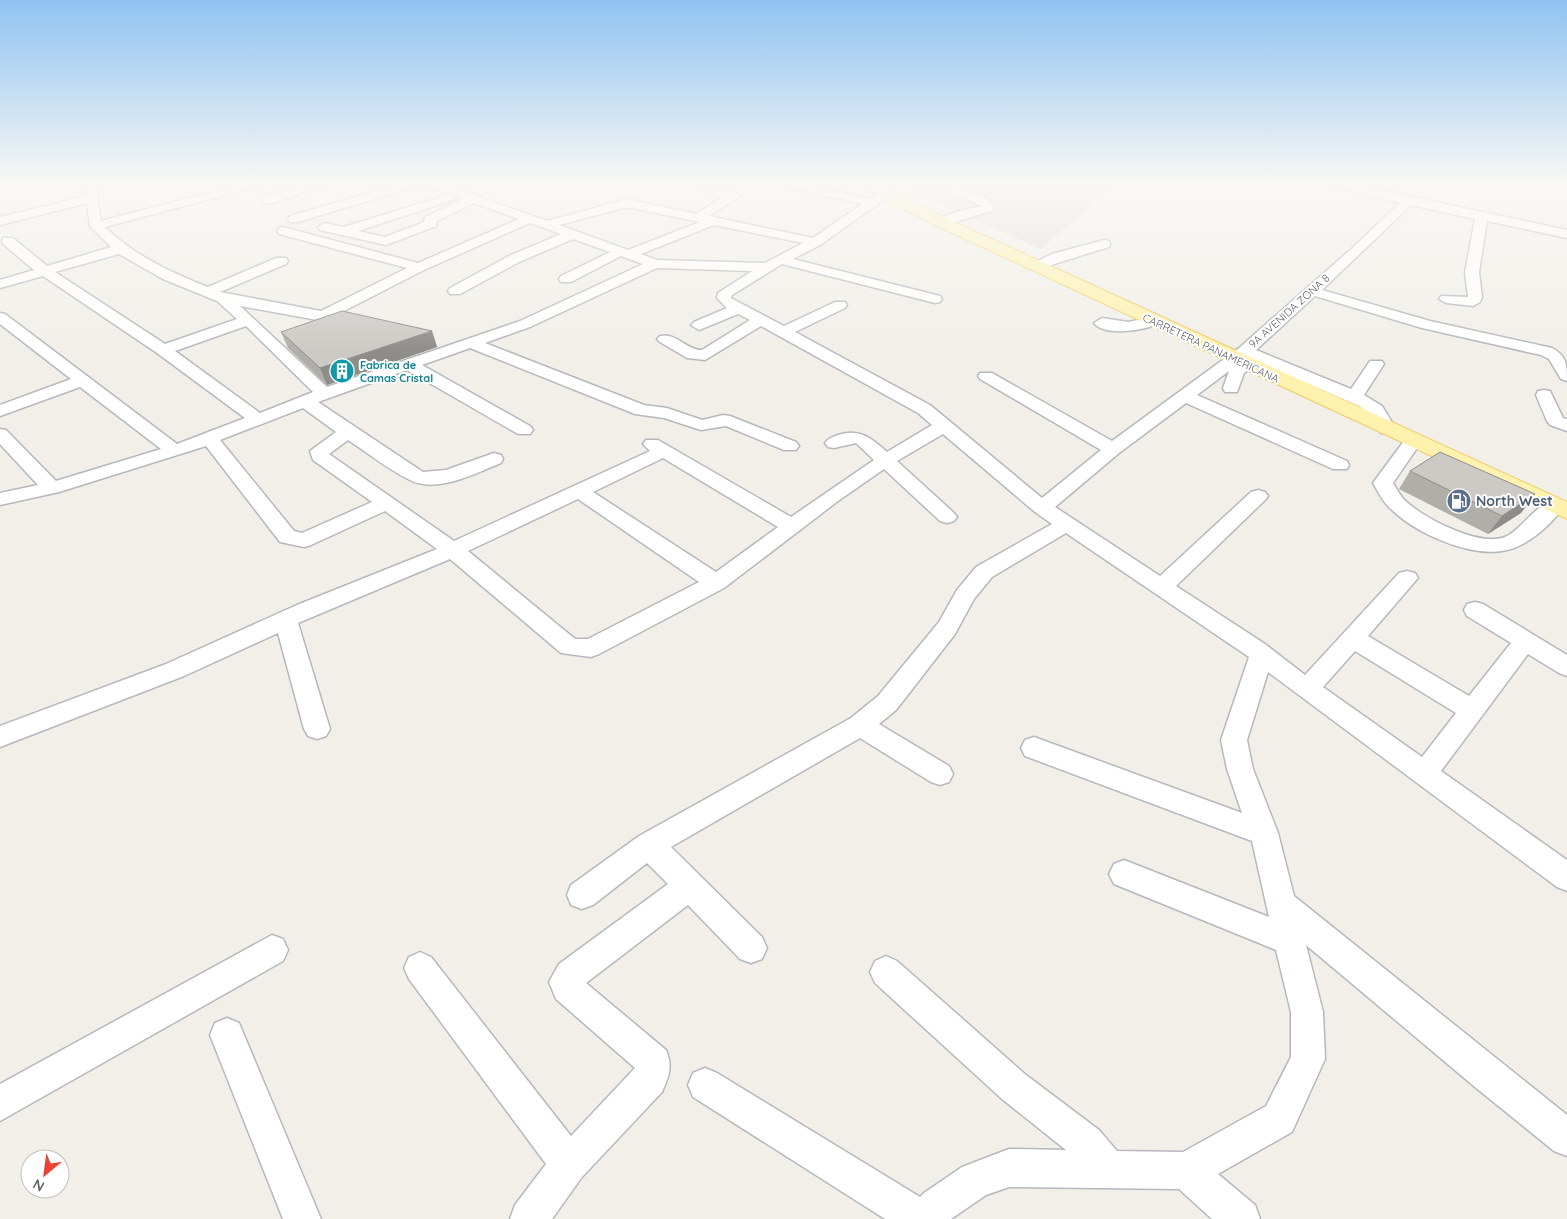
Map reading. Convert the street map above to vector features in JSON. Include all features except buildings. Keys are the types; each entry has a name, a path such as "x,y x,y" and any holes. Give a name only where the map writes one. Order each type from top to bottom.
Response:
{"main road":[{"name":"CARRETERA PANAMERICANA","path":"976,239 1154,321 1243,358 1413,441 1560,508"}],"street":[{"path":"109,239 120,250 168,276 215,295 373,325"},
{"path":"313,239 419,267"},
{"path":"377,239 386,241 391,239"},
{"path":"325,316 419,267 483,239"},
{"path":"455,291 514,259 561,239"},
{"path":"586,239 655,264 774,264 935,300"},
{"path":"566,279 624,253 663,239"},
{"path":"801,239 815,242"},
{"path":"820,239 725,294 724,298 738,308 902,396 945,425 1042,508 1262,654 1307,689 1567,877"},
{"name":"9A AVENIDA ZONA 8","path":"1243,358 1368,239"},
{"path":"1446,299 1473,302 1472,272 1478,239"},
{"path":"8,241 43,270 163,350 257,419"},
{"path":"1035,266 1057,257 1104,244"},
{"path":"0,284 43,270 120,250"},
{"path":"215,295 281,261"},
{"path":"0,499 52,488 175,451 324,394 525,324 655,264"},
{"path":"1312,291 1427,324 1546,351 1555,356 1567,376"},
{"path":"215,295 248,320 324,394"},
{"path":"784,332 840,305"},
{"path":"699,325 738,308"},
{"path":"0,317 175,451"},
{"path":"163,350 248,320"},
{"path":"665,339 693,355 705,355 761,320"},
{"path":"1102,323 1128,329 1154,321"},
{"path":"431,339 465,344 641,410 668,413 701,425 723,420 730,421 790,446"},
{"path":"1231,388 1243,358"},
{"path":"1042,508 1113,449 1186,396 1243,358"},
{"path":"1243,358 1354,397 1376,410 1388,429"},
{"path":"408,364 524,430"},
{"path":"1354,397 1376,364"},
{"path":"986,376 1113,449"},
{"path":"0,411 83,380"},
{"path":"1544,395 1556,421 1567,426"},
{"path":"1186,396 1291,452 1340,465"},
{"path":"305,401 348,432 418,477 428,479 444,478 494,460"},
{"path":"348,432 319,451 320,456 453,550 569,647 580,649 592,648 716,583 831,497 884,461 945,425"},
{"path":"0,434 52,488"},
{"path":"834,443 851,437 862,440 947,517"},
{"path":"209,438 287,537 304,540 386,503"},
{"path":"1413,441 1384,483 1393,500 1411,515 1435,529 1479,544 1505,544 1560,508"},
{"path":"0,737 175,670 286,620 453,550 579,491 658,447 793,527"},
{"path":"579,491 716,583"},
{"path":"1161,587 1258,496"},
{"path":"582,896 649,844 860,725 887,703 947,628 965,596 984,572 1066,524"},
{"path":"1307,689 1407,578"},
{"path":"1475,610 1567,667"},
{"path":"286,620 317,730"},
{"path":"1353,638 1473,710"},
{"path":"1424,774 1525,642"},
{"path":"928,1219 937,1206 975,1180 1009,1168 1186,1171 1279,1119 1308,1059 1307,1012 1264,833 1240,769 1234,740 1262,654"},
{"path":"860,725 940,774"},
{"path":"1034,748 1264,833"},
{"path":"649,844 751,948"},
{"path":"1124,874 1291,941"},
{"path":"529,1219 569,1164 650,1080 654,1062 567,988 565,982 570,975 689,886"},
{"path":"1280,903 1487,1075 1567,1138"},
{"path":"0,1103 272,950"},
{"path":"420,968 569,1164"},
{"path":"886,972 1014,1087 1086,1143 1108,1169"},
{"path":"227,1035 302,1219"},
{"path":"705,1085 920,1219"},
{"path":"1186,1171 1241,1219"}],"shaded area":[{"path":"1018,239 1052,239 1041,249"}],"place":[{"name":"Fabrica de Camas Cristal","path":"342,371"},
{"name":"North West","path":"1459,501"}]}
